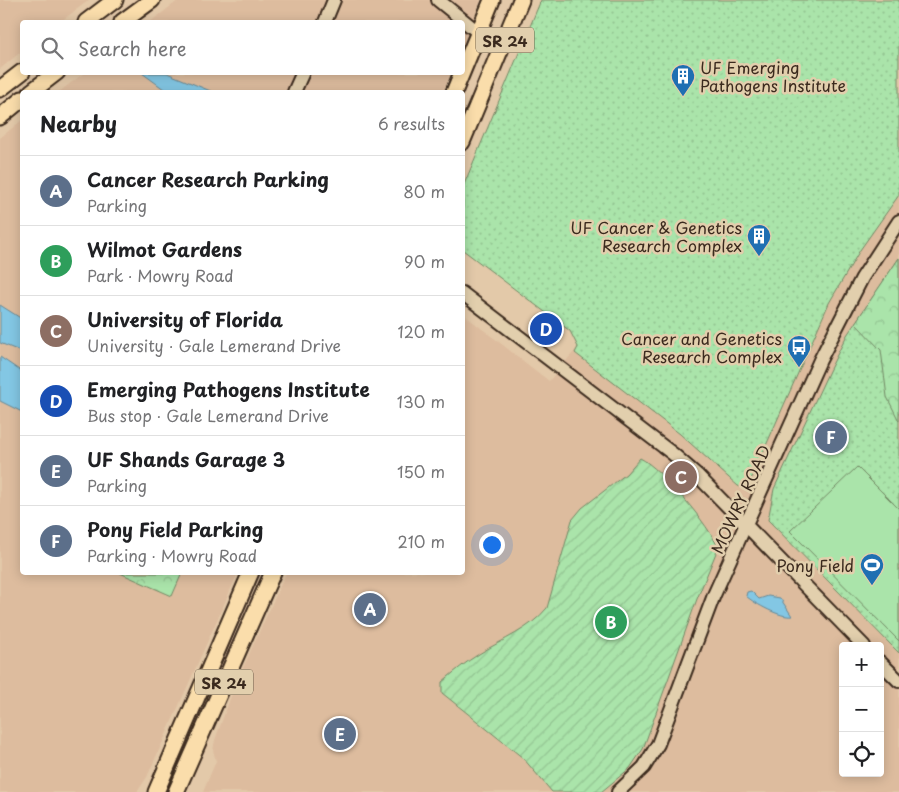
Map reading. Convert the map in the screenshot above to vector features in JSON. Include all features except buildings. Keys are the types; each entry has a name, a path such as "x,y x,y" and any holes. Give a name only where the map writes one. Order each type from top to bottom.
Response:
{"main road":[{"path":"89,20 115,0"},
{"path":"125,20 152,0"},
{"name":"SR 24","path":"465,66 492,0"},
{"name":"SR 24","path":"465,135 521,0"},
{"path":"0,89 20,74"},
{"path":"34,90 53,75"},
{"name":"SR 24","path":"455,90 461,75"},
{"path":"0,117 20,101"},
{"name":"SR 24","path":"156,792 251,575"},
{"name":"SR 24","path":"176,792 272,575"}],"street":[{"path":"325,20 334,0"},
{"path":"438,0 463,20"},
{"path":"465,22 479,33"},
{"path":"295,90 302,75"},
{"name":"MOWRY ROAD","path":"618,792 644,767 658,744 714,595 835,330 867,270 899,220"},
{"path":"465,295 673,454 747,526 860,642"},
{"path":"884,666 899,681"}],"shaded area":[{"path":"0,0 89,0 63,20 20,20 20,53 0,69"},
{"path":"179,0 481,0 465,40 465,20 153,20"},
{"path":"541,0 899,0 899,792 203,792 216,761 213,750 215,740 235,685 285,575 465,575 465,316 549,381 578,347 570,331 465,252 465,182"},
{"path":"81,75 450,75 444,90 62,90"},
{"path":"20,122 20,575 237,575 147,777 137,792 0,792 0,138"}],"green space":[{"path":"541,0 899,0 899,195 860,250 829,303 749,484 744,488 738,486 680,434 575,353 578,347 570,331 465,252 465,182"},
{"path":"899,258 899,653 768,520 774,489 847,335"},
{"path":"899,258 899,421 887,397 881,350 855,323"},
{"path":"640,458 672,485 706,526 718,548 697,599 643,749 630,768 601,792 552,792 523,758 442,693 442,682 474,657 524,628 540,616 547,608 572,520 582,508 626,474"},
{"name":"Pony Field","path":"857,467 899,509 899,641 790,531"},
{"path":"125,575 181,575 172,596"}],"water":[{"path":"145,75 172,75 208,90 165,90"},
{"path":"0,305 20,318 20,351 0,343"},
{"path":"0,357 20,371 20,411 0,401"},
{"path":"751,591 759,599 768,596 780,598 792,616 775,613 755,603 746,596 747,592"}],"place":[{"name":"UF Emerging Pathogens Institute","path":"683,97"},
{"name":"UF Cancer & Genetics Research Complex","path":"759,257"},
{"name":"Emerging Pathogens Institute","path":"546,329"},
{"name":"Cancer and Genetics Research Complex","path":"799,368"},
{"name":"Pony Field Parking","path":"831,437"},
{"name":"University of Florida","path":"681,477"},
{"name":"Pony Field","path":"872,586"},
{"name":"Cancer Research Parking","path":"370,609"},
{"name":"Wilmot Gardens","path":"611,622"},
{"name":"UF Shands Garage 3","path":"340,734"}]}
